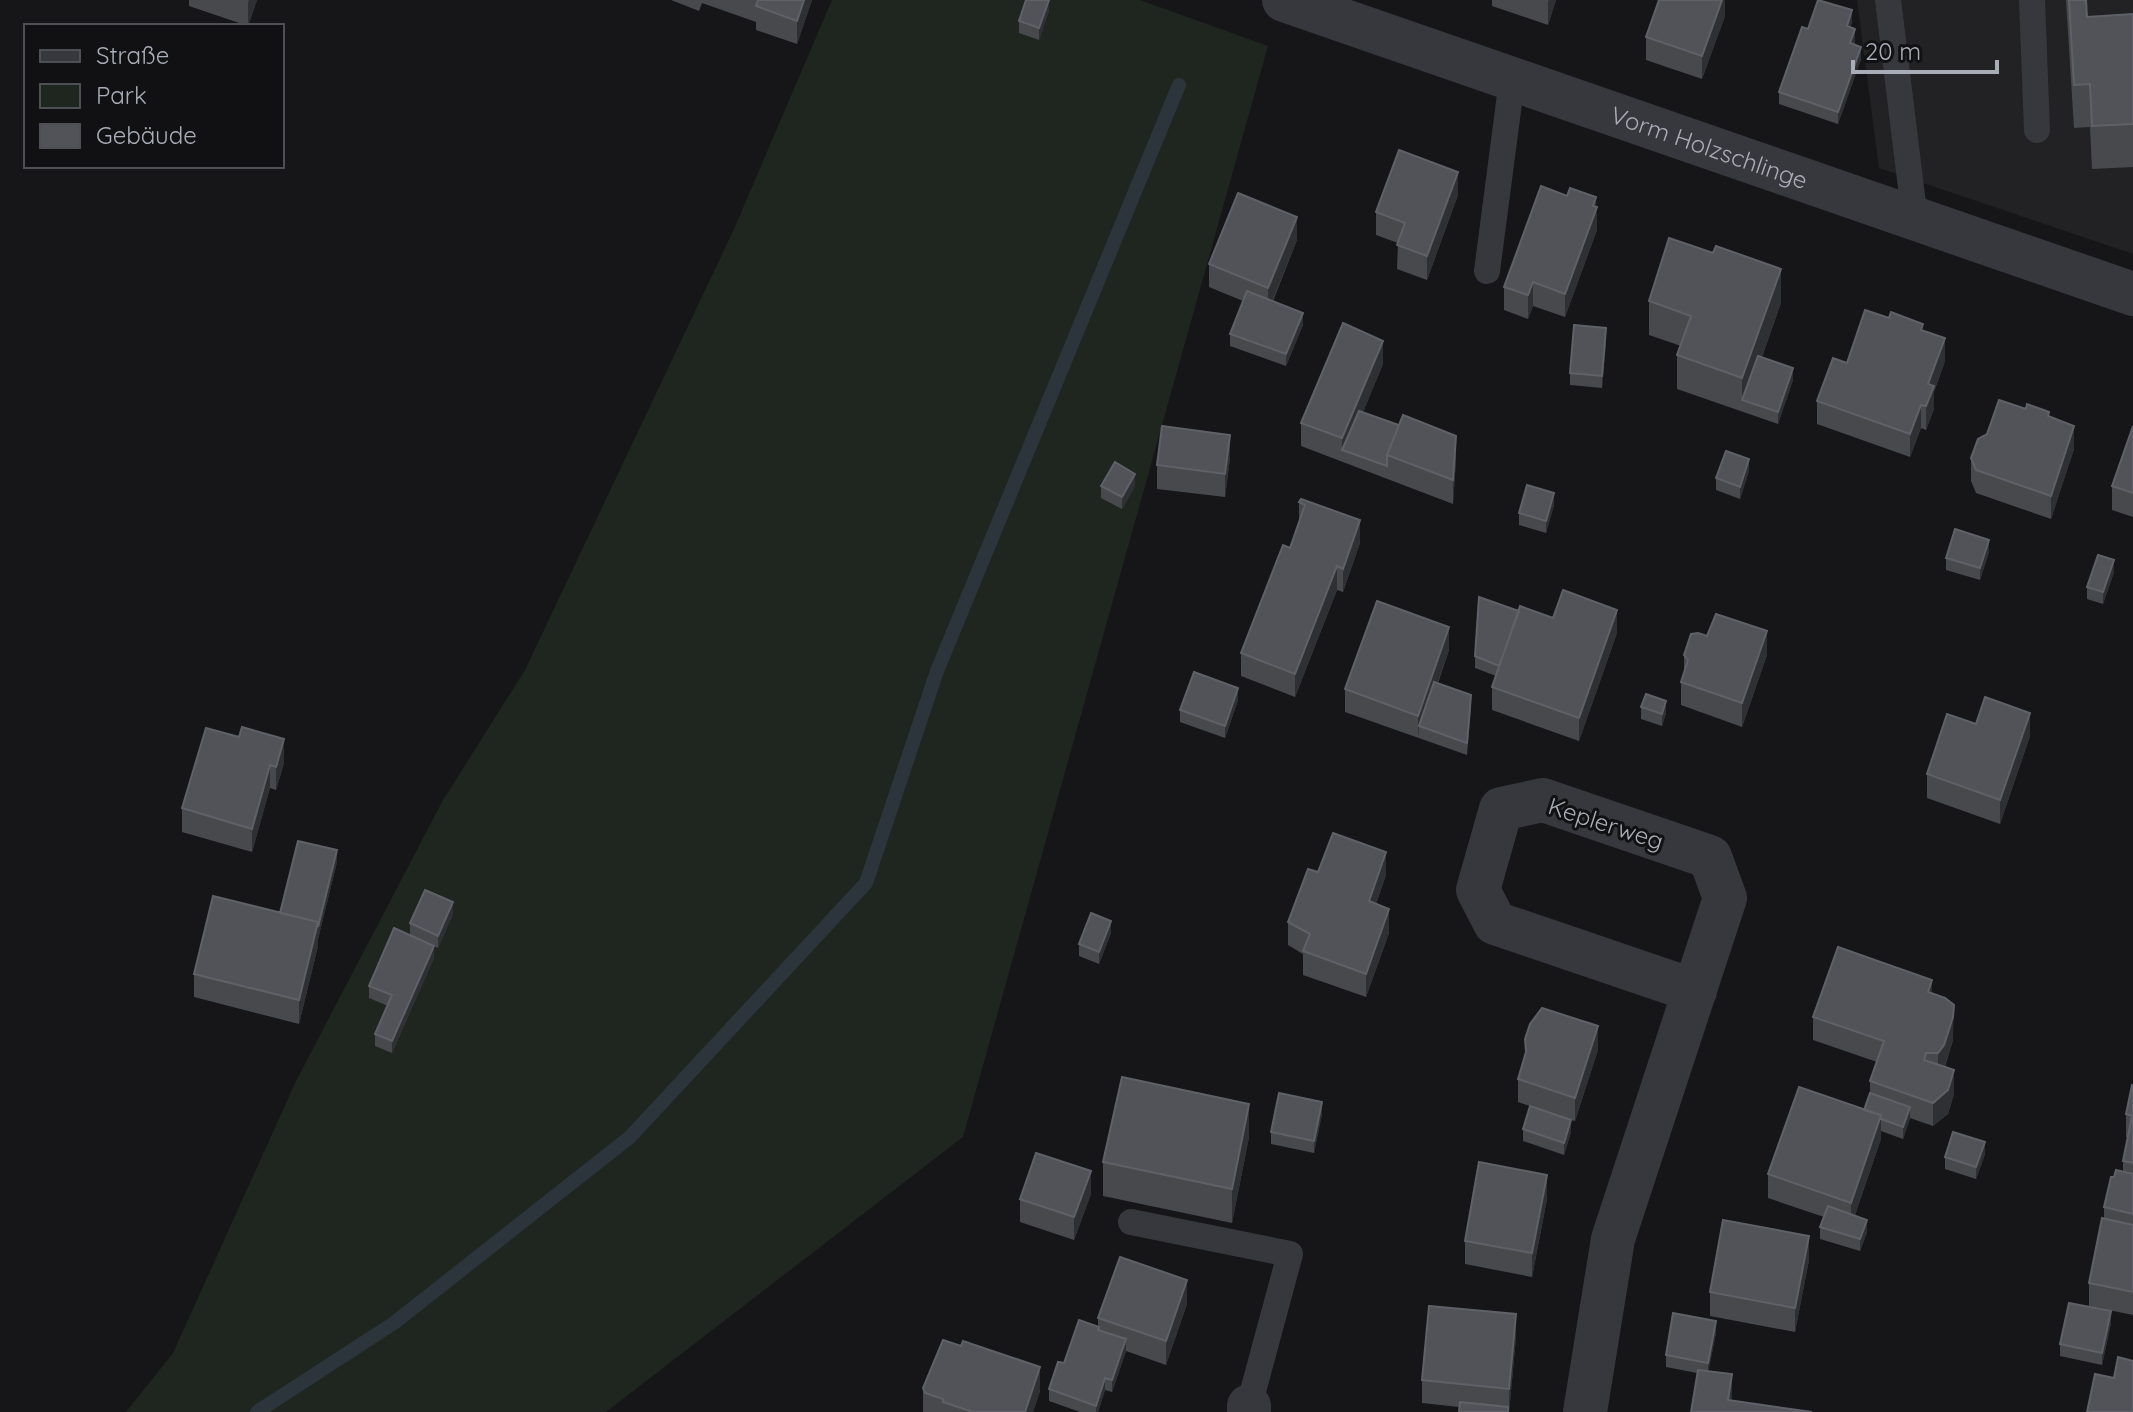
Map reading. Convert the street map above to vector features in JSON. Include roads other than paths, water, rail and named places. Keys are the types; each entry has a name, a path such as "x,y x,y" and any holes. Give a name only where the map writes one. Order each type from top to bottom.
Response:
{"street":[{"name":"Vorm Holzschlinge","path":"1284,0 2133,294"},
{"name":"Keplerweg","path":"1585,1412 1613,1239 1695,991 1725,898 1710,857 1543,800 1501,809 1478,890 1495,923 1695,991"}],"lane":[{"path":"1888,0 1915,220"},
{"path":"2032,0 2037,130"},
{"path":"1487,271 1512,80"},
{"path":"1131,1222 1290,1254 1249,1409"}],"waterway":[{"path":"257,1412 394,1323 630,1137 866,883 937,671 1179,85"}]}
